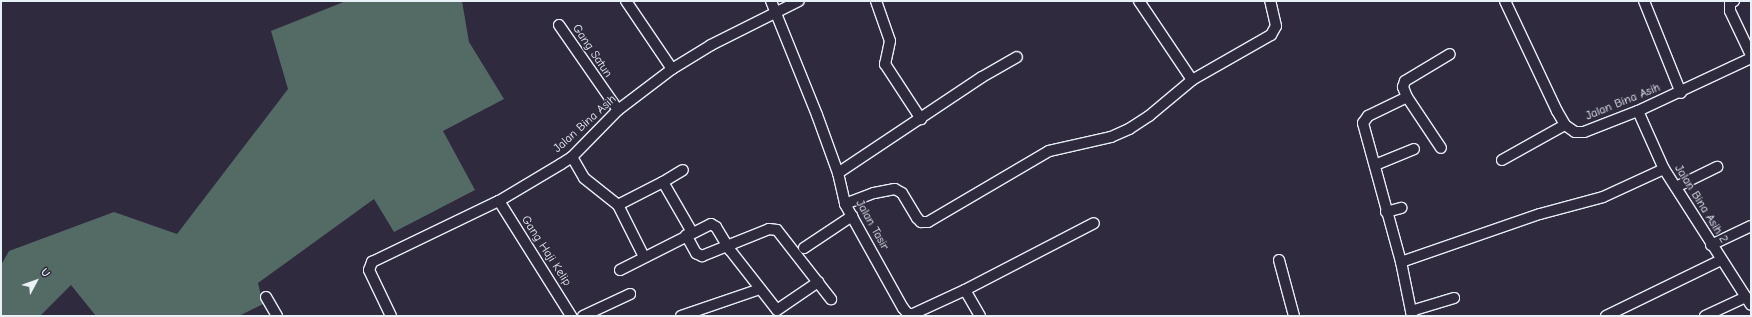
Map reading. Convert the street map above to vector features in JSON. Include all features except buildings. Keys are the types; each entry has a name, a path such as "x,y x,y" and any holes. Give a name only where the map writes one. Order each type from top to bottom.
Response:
{"street":[{"path":"626,1 672,69"},
{"name":"Jalan Tasir","path":"771,1 838,173 845,204 907,315 924,313 1094,223"},
{"name":"Jalan Bina Asih","path":"391,316 369,270 372,262 499,201 572,157 618,110 672,69 775,11 799,1"},
{"path":"876,1 890,41 885,64 921,119"},
{"path":"1139,1 1192,80"},
{"path":"845,204 874,193 895,189 908,200 917,218 921,222 928,222 1049,151 1111,137 1129,129 1149,116 1192,80 1271,35 1276,26 1270,1"},
{"path":"1502,160 1565,125 1505,1"},
{"path":"1644,1 1681,92"},
{"path":"1730,2 1730,11 1751,56"},
{"name":"Gang Satun","path":"559,24 618,110"},
{"path":"1441,148 1407,97 1403,87 1404,81 1450,54"},
{"name":"Jalan Bina Asih","path":"1565,125 1575,132 1584,132 1681,92 1751,56"},
{"path":"838,173 982,77 1017,57"},
{"path":"1407,97 1368,116 1363,123 1386,212 1401,262 1412,313 1454,298"},
{"name":"Jalan Bina Asih 2","path":"1638,111 1664,169 1720,260 1748,301"},
{"path":"1375,165 1414,149"},
{"path":"572,157 584,178 618,205 644,258"},
{"path":"1676,187 1717,167"},
{"path":"1401,262 1540,214 1603,197 1664,169"},
{"path":"618,205 683,170"},
{"path":"663,182 698,255 727,246 773,228 777,230 831,299"},
{"name":"Gang Haji Kelip","path":"499,201 571,316"},
{"path":"1386,212 1401,208"},
{"path":"804,248 852,216"},
{"path":"620,270 689,234 713,225 760,289 774,313 818,282"},
{"path":"1711,245 1751,226"},
{"path":"1279,260 1294,316"},
{"path":"1606,316 1720,260"},
{"path":"680,316 760,289"},
{"path":"965,290 980,316"},
{"path":"583,316 630,294"},
{"path":"266,297 277,316"},
{"path":"1705,316 1748,301"}],"green space":[{"path":"346,1 462,1 469,42 504,99 443,131 475,190 394,232 374,199 258,283 263,304 239,316 96,316 71,285 40,316 1,316 1,265 9,251 114,212 177,234 288,89 271,31"}]}
